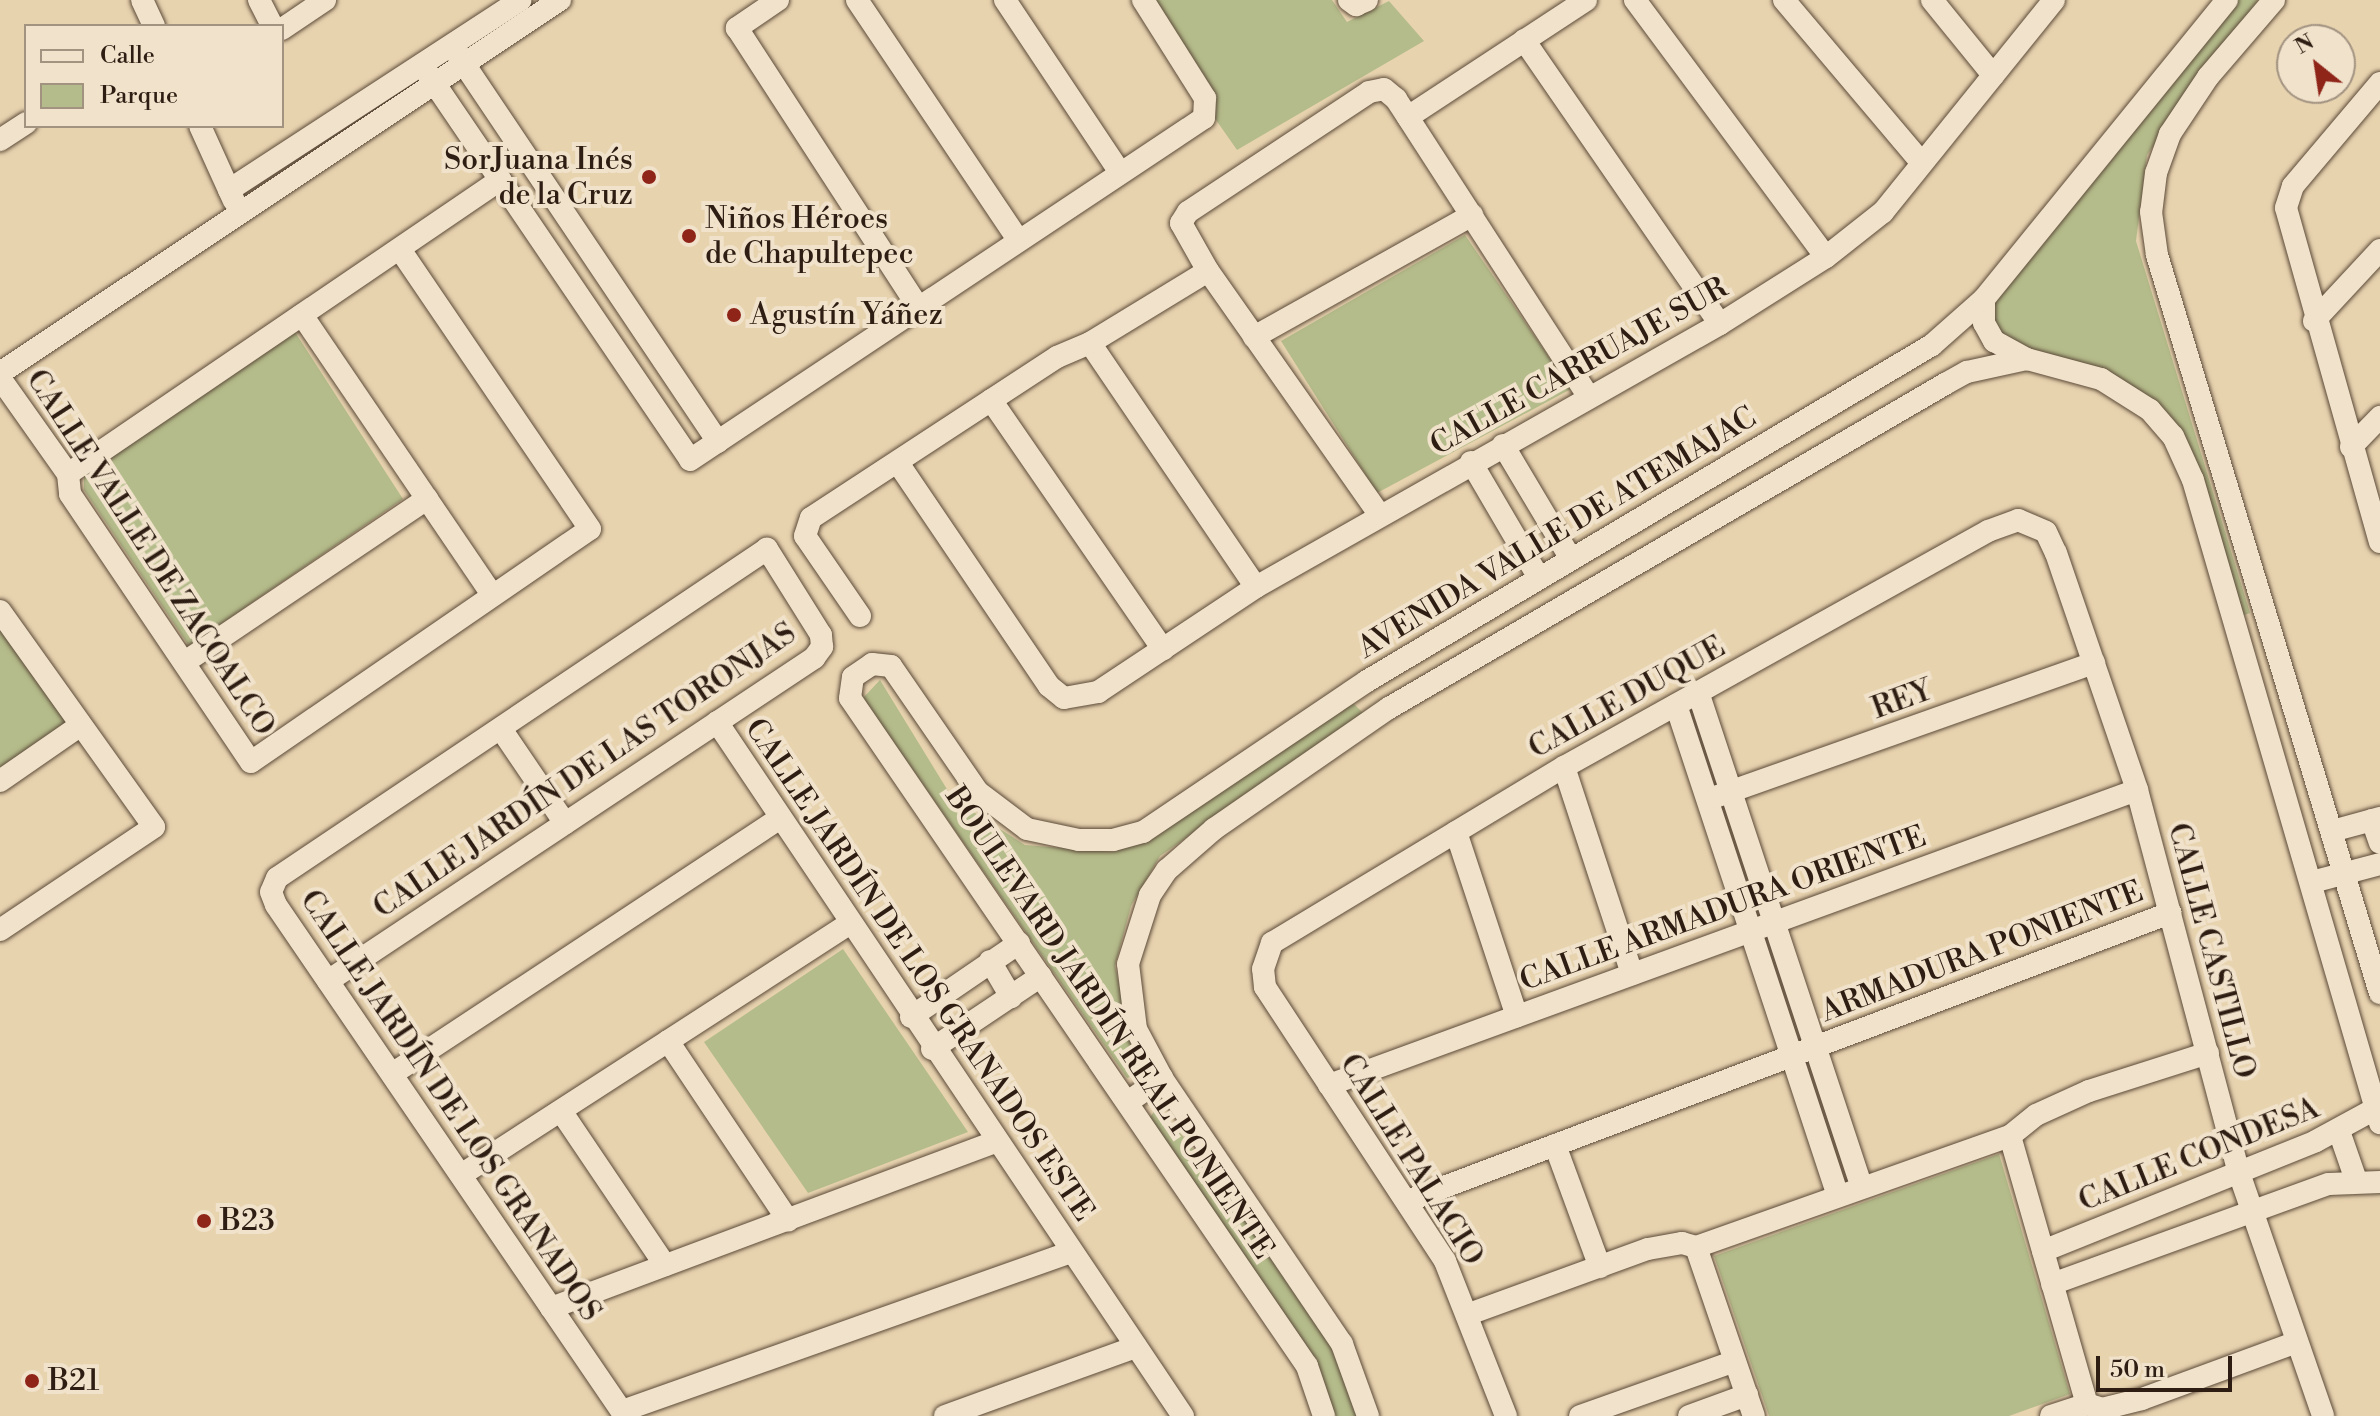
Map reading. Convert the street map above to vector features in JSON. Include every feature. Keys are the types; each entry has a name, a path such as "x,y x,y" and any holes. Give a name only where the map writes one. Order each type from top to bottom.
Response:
{"street":[{"path":"142,0 153,24"},
{"path":"259,0 271,24"},
{"path":"284,28 325,0"},
{"path":"458,55 520,0"},
{"path":"229,190 458,55 560,0"},
{"path":"778,0 737,28 918,307"},
{"path":"857,0 1018,240"},
{"path":"1005,0 1119,171"},
{"path":"428,74 690,460 1119,171 1204,118 1209,107 1143,0"},
{"path":"1408,117 1586,0"},
{"path":"1635,0 1826,257"},
{"path":"1784,0 1921,162"},
{"path":"1932,0 1993,75"},
{"name":"CALLE CARRUAJE SUR","path":"898,463 1049,686 1064,698 1098,692 1256,587 1379,514 1720,324 1826,257 1883,212 2054,0"},
{"name":"AVENIDA VALLE DE ATEMAJAC","path":"862,669 891,666 978,792 1002,814 1027,829 1079,840 1113,840 1143,832 1367,681 1932,345 1984,299 2227,0"},
{"path":"2274,0 2208,77 2170,134 2156,173 2151,212 2157,255 2380,993"},
{"path":"1524,40 1720,324"},
{"path":"458,55 718,442"},
{"path":"0,376 240,214 428,74"},
{"path":"2380,83 2293,186 2286,208 2288,228 2314,321 2380,542"},
{"path":"1379,514 1208,271 1181,223 1188,212 1369,92 1384,89 1408,117 1589,397"},
{"path":"0,140 24,124"},
{"path":"201,128 240,214"},
{"path":"68,474 500,180"},
{"path":"1254,337 1472,215"},
{"path":"302,315 492,595 590,529 400,249"},
{"path":"2314,321 2380,250"},
{"path":"860,616 805,536 805,527 811,518 1057,357 1090,343 1208,271"},
{"path":"1984,299 1984,323 1994,341 2027,359 2101,379 2150,410 2173,436 2193,480 2378,1116"},
{"path":"1090,343 1256,587"},
{"path":"1367,681 1389,708 1967,372 2027,359"},
{"name":"CALLE VALLE DE ZACOALCO","path":"0,376 68,474 70,494 251,762 492,595"},
{"path":"1859,390 1878,424"},
{"path":"991,400 1163,649"},
{"path":"2351,447 2380,417"},
{"path":"1503,445 1571,559"},
{"path":"1471,462 1539,578"},
{"path":"185,662 427,499"},
{"path":"1511,531 1542,512"},
{"name":"CALLE CASTILLO","path":"2018,520 2046,532 2094,663 2137,790 2238,1170 2323,1416"},
{"name":"CALLE DUQUE","path":"1272,943 1564,767 1988,531 2018,520"},
{"name":"CALLE JARDÍN DE LAS TORONJAS","path":"328,981 717,722 822,647 815,623 767,549"},
{"name":"CALLE JARDÍN DE LOS GRANADOS","path":"623,1414 276,905 271,892 277,878 767,549"},
{"path":"0,611 154,827 0,930"},
{"path":"2236,624 2267,616"},
{"name":"REY","path":"1707,799 2094,663"},
{"name":"BOULEVARD JARDÍN REAL PONIENTE","path":"862,669 849,687 850,698 1307,1366 1324,1416"},
{"path":"1698,692 1862,1188"},
{"path":"1676,705 1838,1196"},
{"name":"BOULEVARD JARDÍN REAL PONIENTE","path":"1368,1416 1342,1344 1162,1078 1136,1029 1129,1001 1135,932 1150,895 1189,849 1389,708"},
{"name":"CALLE JARDÍN DE LOS GRANADOS ESTE","path":"717,722 848,925 1183,1416"},
{"path":"0,781 81,725"},
{"path":"501,729 565,823"},
{"path":"1564,767 1632,974"},
{"name":"CALLE ARMADURA ORIENTE","path":"1329,1085 2137,790"},
{"path":"392,1074 779,819"},
{"path":"2332,831 2376,819 2380,843"},
{"path":"1456,832 1517,1016"},
{"path":"2312,882 2380,864"},
{"name":"ARMADURA PONIENTE","path":"1407,1201 2170,913"},
{"path":"461,1175 848,925"},
{"path":"911,1017 1019,943"},
{"name":"CALLE PALACIO","path":"1272,943 1263,969 1265,987 1445,1261 1469,1314 1506,1416"},
{"path":"990,961 1011,997"},
{"path":"932,1049 1041,976"},
{"path":"668,1041 788,1220"},
{"path":"1469,1314 1648,1249 1682,1243 1696,1247 2010,1136 2036,1115 2089,1091 2208,1053"},
{"path":"1128,1102 1162,1078"},
{"path":"561,1111 665,1265"},
{"name":"CALLE CONDESA","path":"2043,1251 2378,1116"},
{"path":"2339,1131 2356,1180"},
{"path":"2010,1136 2087,1404"},
{"path":"551,1308 996,1142"},
{"path":"1555,1145 1600,1267"},
{"path":"2052,1284 2252,1212 2356,1180 2380,1182"},
{"path":"1689,1416 1751,1405 1696,1247"},
{"name":"CALLE JARDÍN DE LOS GRANADOS ESTE","path":"623,1414 1071,1252"},
{"path":"2051,1416 2087,1404 2102,1409 2142,1399 2297,1342"},
{"path":"945,1416 1136,1347"},
{"path":"1580,1416 1735,1361"}],"green space":[{"path":"1152,0 1332,0 1347,22 1389,1 1424,41 1237,150 1214,117 1216,105"},
{"path":"2235,0 2258,0 2147,155 2136,241 2250,613 2236,618 2195,478 2151,408 2010,348 1986,323 1986,299"},
{"path":"1465,235 1571,389 1377,493 1281,341"},
{"path":"295,332 403,499 189,646 84,490 84,474"},
{"path":"0,623 70,724 0,771"},
{"path":"880,680 953,799 1025,845 1113,852 1158,833 1349,699 1364,714 1160,856 1131,906 1115,966 1139,1074 1127,1078 863,698"},
{"path":"843,949 968,1132 808,1193 704,1042"},
{"path":"1158,1106 1232,1197 1333,1347 1358,1416 1333,1416 1148,1120"},
{"path":"1999,1154 2070,1394 2009,1416 1769,1416 1714,1256"}],"place":[{"name":"SorJuana Inés de la Cruz","path":"649,177"},
{"name":"Niños Héroes de Chapultepec","path":"689,236"},
{"name":"Agustín Yáñez","path":"734,315"},
{"name":"B23","path":"204,1221"},
{"name":"B21","path":"32,1381"}]}
